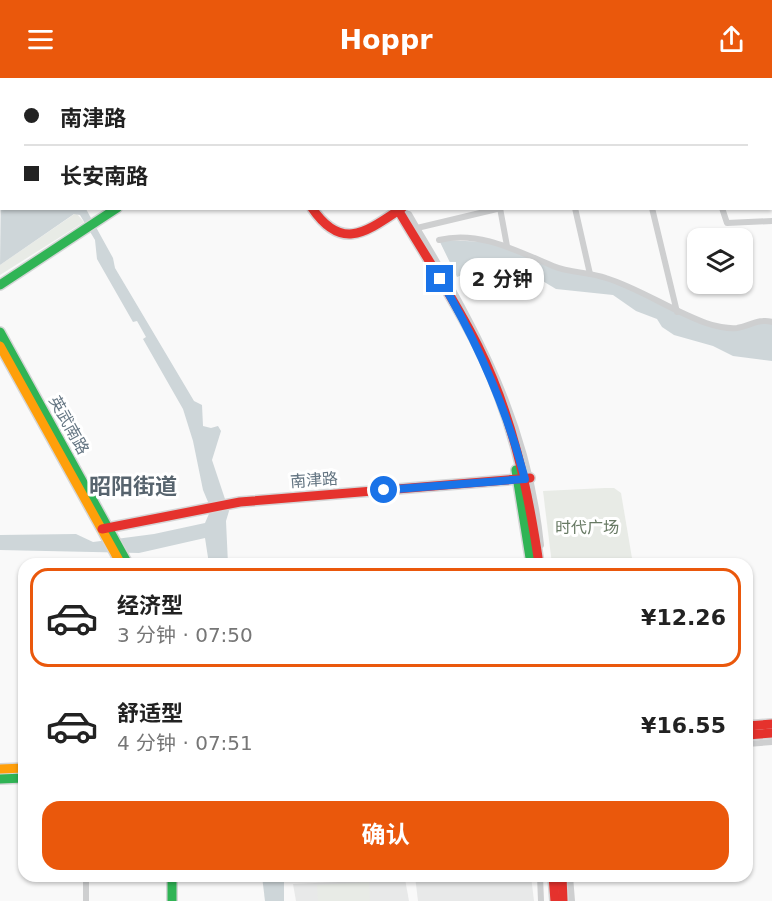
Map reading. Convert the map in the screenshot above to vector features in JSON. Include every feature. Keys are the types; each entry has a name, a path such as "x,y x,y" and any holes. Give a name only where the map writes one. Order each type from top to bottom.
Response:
{"main road":[{"path":"0,285 114,210"},
{"path":"314,210 332,232 346,237 357,235 396,210 473,350 502,421 525,479 538,558"},
{"name":"英武南路","path":"0,333 108,532 119,558"},
{"name":"英武南路","path":"0,346 124,558"},
{"path":"525,479 531,558"},
{"name":"南津路","path":"108,532 198,509 240,502 525,479"},
{"path":"753,726 772,724"},
{"path":"753,735 772,733"},
{"path":"0,769 18,768"},
{"path":"0,779 18,778"},
{"path":"166,882 166,901"},
{"path":"172,882 172,901"},
{"path":"553,882 555,901"},
{"path":"561,882 563,901"}],"street":[{"path":"396,210 409,214 466,311 488,354 513,417 542,558"},
{"path":"462,210 464,217"},
{"path":"417,228 496,210"},
{"path":"500,210 507,246"},
{"path":"575,210 590,274"},
{"path":"652,210 677,312"},
{"path":"723,210 726,223 772,221"},
{"path":"440,240 454,236 507,246 555,267 590,274 629,286 677,312 711,324 735,328 763,320 772,322"},
{"path":"753,744 772,742"},
{"path":"86,882 86,901"},
{"path":"540,882 541,901"},
{"path":"570,882 572,901"}],"shaded area":[{"path":"1,210 87,210 113,258 115,268 194,401 202,405 203,426 211,428 218,426 221,431 212,460 229,511 226,521 228,558 208,558 205,538 139,553 0,550 0,535 76,534 93,542 154,534 205,523 211,509 203,490 193,441 183,409 143,339 146,337 137,321 133,322 97,259 95,240 80,215 74,214 0,265"},
{"path":"439,240 491,242 555,267 604,277 711,324 735,328 772,322 772,361 733,356 713,346 674,335 662,327 657,319 636,311 613,295 556,289 526,271 475,270 457,277"},
{"path":"263,882 284,882 284,901 265,901"},
{"path":"406,882 409,901 296,901 293,884"},
{"path":"416,882 532,882 534,901 418,901"}],"green space":[{"path":"76,213 84,222 0,275 0,265"},
{"name":"时代广场","path":"614,488 621,493 632,558 551,558 543,491"},
{"path":"369,882 370,901 318,901 317,885"}],"traffic: fast":[{"path":"0,285 114,210"},
{"path":"0,332 125,558"},
{"path":"516,470 530,558"},
{"path":"0,779 18,778"},
{"path":"172,882 172,901"}],"traffic: slow":[{"path":"0,346 118,558"},
{"path":"0,769 18,768"}],"traffic: jam":[{"path":"314,210 323,222 344,234 355,234 366,230 399,210"},
{"path":"398,210 459,311 490,372 517,452 530,508 538,558"},
{"path":"102,529 240,502 530,478"},
{"path":"753,726 772,724"},
{"path":"753,735 772,733"},
{"path":"553,882 555,901"},
{"path":"562,882 563,901"}],"district":[{"name":"昭阳街道","path":"133,486"}],"route":[{"path":"384,490 525,479 517,448 493,379 440,279"}]}
